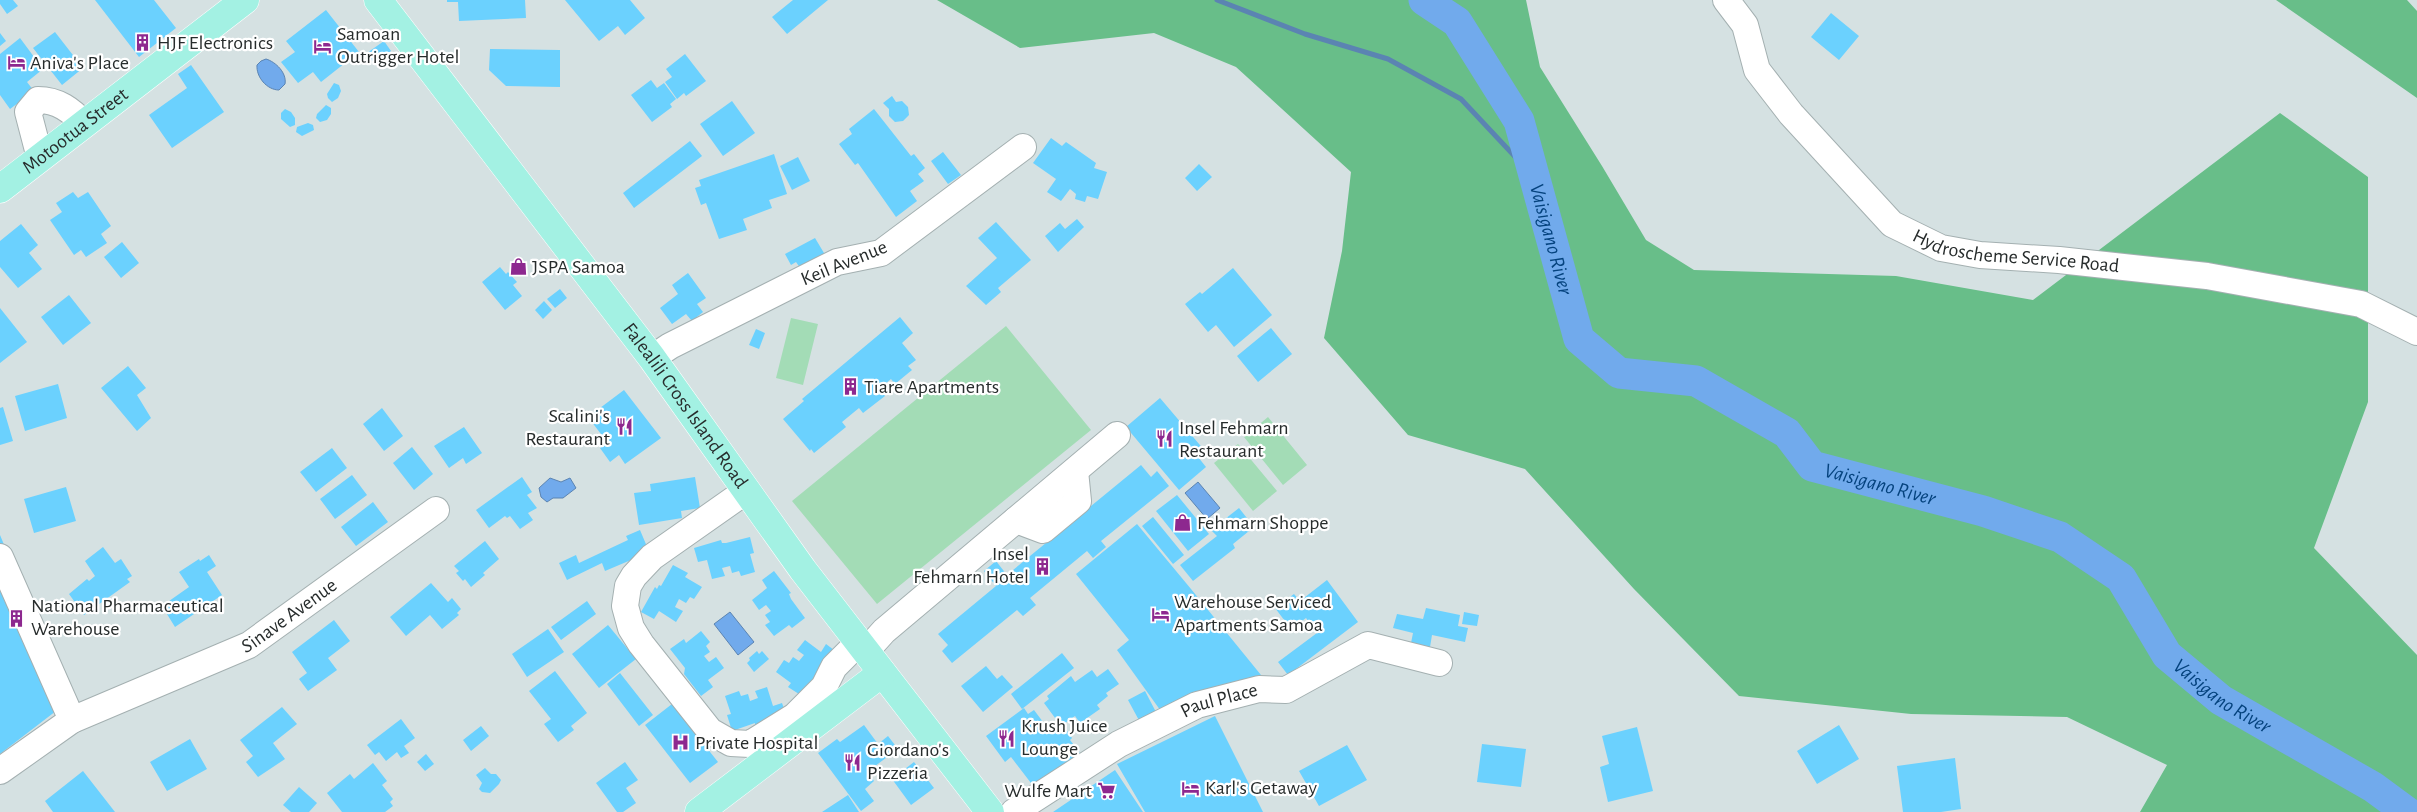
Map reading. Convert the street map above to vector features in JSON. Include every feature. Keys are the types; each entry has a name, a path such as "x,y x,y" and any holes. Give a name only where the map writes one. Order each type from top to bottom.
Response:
{"main road":[{"name":"Motootua Street","path":"0,189 245,0"},
{"name":"Falealili Cross Island Road","path":"378,0 652,358 746,491 882,673 990,812"},
{"path":"699,812 882,673"}],"street":[{"name":"Hydroscheme Service Road","path":"1726,0 1745,25 1757,70 1791,114 1892,224 1941,248 1980,255 2059,260 2206,276 2361,304 2417,332"},
{"path":"40,158 28,112 38,100 52,100 73,112 84,124"},
{"name":"Keil Avenue","path":"652,358 670,346 837,262 881,253 1023,147"},
{"path":"746,491 659,552 634,576 628,586 625,606 631,628 640,644 710,731 731,742 750,744 795,716 824,687 834,667 884,631 1117,434"},
{"name":"Sinave Avenue","path":"0,771 72,720 249,645 436,510"},
{"path":"0,557 72,720"},
{"name":"Paul Place","path":"1014,812 1119,744 1197,705 1259,689 1286,690 1368,645 1439,663"}],"green space":[{"path":"937,0 1526,0 1540,67 1646,240 1694,270 1896,276 2033,300 2280,113 2368,177 2368,402 2314,548 2417,655 2417,812 2140,812 2167,765 2067,717 1911,714 1739,696 1634,589 1525,469 1408,435 1324,338 1342,251 1351,172 1236,67 1154,33 1020,48"},
{"path":"2276,0 2407,0 2417,11 2417,98"},
{"path":"791,318 818,324 803,385 776,378"},
{"path":"1006,326 1091,430 877,604 792,501"},
{"path":"1268,417 1307,465 1283,485 1244,437"},
{"path":"1238,444 1277,491 1253,511 1214,463"}],"water":[{"path":"266,59 277,65 283,72 285,84 279,90 270,88 258,74 257,65"},
{"path":"550,478 561,482 570,478 576,488 563,498 553,498 547,502 541,497 539,488"},
{"path":"1198,482 1220,508 1207,519 1185,493"},
{"path":"730,612 754,642 738,655 714,624"}],"building":[{"path":"0,0 13,0 18,6 7,14 0,4"},
{"name":"HJF Electronics","path":"95,0 154,0 176,28 139,57"},
{"path":"447,0 525,0 526,18 459,21 458,2 447,2"},
{"path":"565,0 630,0 645,18 625,35 618,26 599,41"},
{"path":"793,0 828,0 787,34 772,17"},
{"name":"Samoan Outrigger Hotel","path":"326,10 359,52 321,82 313,72 298,83 281,62 295,52 286,41"},
{"path":"1831,13 1859,36 1839,60 1811,37"},
{"path":"55,32 83,68 62,85 33,48"},
{"path":"0,33 6,41 0,46"},
{"path":"20,38 43,69 27,82 34,91 10,109 0,95 0,54"},
{"path":"384,41 391,51 374,63 367,53"},
{"path":"490,49 560,50 560,87 506,86 489,70"},
{"path":"685,54 706,81 686,96 684,93 677,99 665,82 672,77 666,69"},
{"path":"191,65 224,112 172,148 149,115 187,88 178,74"},
{"path":"651,80 657,88 664,83 676,99 670,104 672,107 652,122 631,95"},
{"path":"334,83 339,85 341,91 338,98 332,102 327,94"},
{"path":"892,96 896,102 902,101 908,107 909,115 903,121 895,122 889,116 889,109 883,103"},
{"path":"732,101 755,133 723,156 700,124"},
{"path":"326,105 331,108 331,114 327,120 320,122 316,118 317,114"},
{"path":"285,109 291,112 295,118 295,125 290,127 281,119 281,113"},
{"path":"874,109 911,156 914,154 925,168 918,174 924,181 910,191 917,201 896,217 858,163 855,165 839,144 852,134 849,129"},
{"path":"308,123 313,125 314,130 302,136 296,132 297,127"},
{"path":"1051,138 1062,146 1066,142 1096,163 1094,168 1107,172 1098,199 1087,196 1085,202 1075,199 1076,194 1070,189 1061,201 1047,192 1056,179 1033,163"},
{"path":"690,141 702,156 634,208 623,193"},
{"path":"943,152 961,175 948,184 931,161"},
{"path":"774,154 787,194 769,200 772,208 743,219 747,230 719,239 706,203 701,205 695,188 701,186 699,180"},
{"path":"798,157 810,181 792,190 780,166"},
{"path":"1199,164 1212,177 1197,191 1185,178"},
{"path":"73,192 78,198 88,192 111,226 101,234 107,243 86,257 81,250 74,255 50,220 62,212 56,203"},
{"path":"1077,219 1084,227 1058,252 1045,236 1060,223 1065,229"},
{"path":"996,222 1031,260 998,288 1001,292 986,305 966,286 997,258 978,238"},
{"path":"21,224 38,245 29,253 42,269 18,288 0,267 0,241"},
{"path":"815,238 827,258 803,272 796,262 791,265 785,254"},
{"path":"122,242 139,263 121,278 104,257"},
{"path":"500,267 506,274 508,272 517,282 513,285 522,296 505,310 482,282"},
{"path":"1233,268 1272,315 1234,347 1216,325 1208,332 1185,304 1200,292 1202,294"},
{"path":"688,273 706,298 697,304 703,312 692,321 686,314 672,324 660,308 678,294 672,285"},
{"path":"560,289 567,298 555,308 547,299"},
{"path":"69,295 91,323 63,345 41,317"},
{"path":"544,301 552,310 543,319 535,310"},
{"path":"0,308 27,342 0,363"},
{"name":"Tiare Apartments","path":"900,317 913,333 902,343 916,360 908,366 912,370 895,384 891,379 879,389 885,396 863,413 859,408 842,422 846,427 814,453 811,449 810,451 783,419 804,401 802,399"},
{"path":"1271,328 1292,354 1258,382 1237,356"},
{"path":"756,329 765,333 759,349 749,345"},
{"path":"128,366 146,388 137,395 151,418 137,431 101,388"},
{"path":"58,384 67,418 25,431 15,396"},
{"name":"Scalini's Restaurant","path":"624,390 661,438 625,464 619,455 610,462 600,448 607,442 588,417"},
{"name":"Insel Fehmarn Restaurant","path":"1160,398 1205,451 1198,457 1206,467 1179,490 1126,427"},
{"path":"3,407 13,441 0,445 0,408"},
{"path":"382,408 403,436 384,451 363,424"},
{"path":"464,427 482,453 466,464 463,458 449,468 434,446"},
{"path":"412,447 433,474 414,490 393,463"},
{"path":"332,448 347,468 316,492 300,472"},
{"name":"Insel Fehmarn Hotel","path":"1141,465 1151,477 1157,471 1169,486 1101,541 1106,547 1093,558 1087,551 1030,598 1036,605 1023,616 1017,610 952,663 942,651 948,645 938,634 996,586 984,571 996,561 1007,575"},
{"path":"352,475 367,495 335,519 320,499"},
{"path":"522,477 532,492 527,495 537,508 528,513 533,520 520,529 510,516 507,518 505,516 489,528 476,510"},
{"path":"695,477 700,508 681,511 682,518 639,525 634,493 651,491 650,484"},
{"path":"66,487 76,521 34,533 24,499"},
{"name":"Fehmarn Shoppe","path":"1177,495 1209,534 1188,551 1156,511"},
{"path":"373,502 388,522 356,546 341,527"},
{"path":"1239,508 1254,527 1233,544 1235,548 1193,581 1180,565 1217,536 1211,530"},
{"path":"1153,517 1184,555 1173,564 1142,526"},
{"name":"Warehouse Serviced Apartments Samoa","path":"1137,524 1261,675 1191,699 1163,714 1117,650 1129,640 1076,574"},
{"path":"640,530 648,549 636,554 638,557 605,571 602,563 567,580 559,563 576,555 579,563 628,540 626,536"},
{"name":"National Pharmaceutical Warehouse","path":"0,535 69,701 0,754"},
{"path":"750,537 754,553 750,554 755,572 741,576 739,571 732,573 730,566 722,568 725,576 712,579 707,560 698,562 694,548 721,540 722,543 726,543"},
{"path":"485,541 499,559 471,587 465,579 463,581 456,573 459,571 454,566"},
{"path":"103,547 115,563 121,559 132,576 127,579 130,582 84,615 69,594 87,579 89,581 95,576 85,561"},
{"path":"209,555 216,566 207,572 222,595 175,627 162,606 189,587 179,572"},
{"path":"673,565 688,573 685,577 702,587 694,599 690,597 686,603 679,599 675,607 683,611 676,622 659,611 654,619 641,612 655,587 657,589 659,585 661,586"},
{"path":"774,571 791,593 789,594 791,599 805,618 792,628 789,625 774,636 765,625 770,622 765,615 771,611 766,605 759,610 752,600 767,588 762,580"},
{"path":"1327,580 1358,622 1288,675 1278,662 1317,633 1306,618 1291,629 1275,608 1294,594 1300,601"},
{"path":"431,583 448,602 452,598 461,609 457,613 459,615 442,629 430,615 406,636 390,617"},
{"path":"587,601 596,614 561,640 551,627"},
{"path":"1426,608 1460,615 1458,626 1468,628 1465,642 1432,635 1430,647 1411,643 1413,633 1393,628 1397,614 1423,619"},
{"path":"1464,612 1479,615 1477,626 1462,624"},
{"path":"334,620 350,641 328,658 337,670 308,691 299,679 307,673 292,652"},
{"path":"608,625 636,659 599,688 572,654"},
{"path":"548,629 564,652 527,677 512,654"},
{"path":"701,631 710,642 706,646 710,652 704,656 709,662 716,657 724,668 708,680 713,687 701,696 684,674 685,668 670,649 684,639 686,643"},
{"path":"805,640 821,652 826,644 838,653 802,696 788,687 791,683 776,672 784,660 789,663 793,657 799,661 804,655 797,650"},
{"path":"757,651 759,654 762,651 769,659 754,672 747,663 750,660 749,658"},
{"path":"1062,653 1074,668 1022,709 1011,694"},
{"path":"986,666 997,679 1002,675 1013,687 983,712 961,686"},
{"path":"1108,669 1119,684 1106,693 1108,696 1097,705 1100,709 1080,723 1075,716 1061,726 1044,703 1049,699 1047,696 1071,676 1075,682 1092,670 1097,677"},
{"path":"555,671 587,713 571,726 574,730 558,742 544,724 551,719 529,691"},
{"path":"620,673 653,715 639,726 607,684"},
{"path":"767,687 773,706 782,703 787,717 755,725 755,723 732,731 727,715 731,714 725,696 739,691 741,696 748,694 750,701 758,698 755,691"},
{"path":"1145,691 1157,714 1141,724 1128,700"},
{"name":"Private Hospital","path":"672,704 718,762 690,783 645,725"},
{"path":"282,707 297,724 273,743 285,759 258,777 246,762 253,756 240,740"},
{"path":"1024,708 1028,714 1034,710 1046,726 1049,723 1057,733 1065,728 1072,738 1070,740 1080,753 1034,787 1011,757 1005,762 986,736"},
{"name":"Karl's Getaway","path":"1215,716 1263,812 1145,812 1117,764"},
{"path":"401,719 415,738 404,746 409,753 401,758 397,752 386,761 379,752 375,755 367,745"},
{"name":"Giordano's Pizzeria","path":"864,725 878,744 888,736 898,749 867,772 874,781 865,789 874,801 861,811 818,753 837,739 840,742"},
{"path":"1839,725 1859,759 1817,784 1797,751"},
{"path":"481,726 489,736 471,751 463,740"},
{"path":"1637,727 1653,791 1608,802 1600,767 1609,764 1602,736"},
{"path":"190,739 207,769 167,791 150,762"},
{"path":"1482,744 1526,749 1521,787 1477,782"},
{"path":"1347,745 1367,780 1319,806 1299,771"},
{"path":"426,754 434,764 425,771 417,762"},
{"path":"1955,758 1961,809 1941,812 1903,812 1897,766"},
{"path":"625,762 638,780 626,788 636,803 623,812 617,812 596,783"},
{"path":"914,762 934,788 911,805 892,779"},
{"path":"373,763 387,781 382,785 393,799 390,802 393,806 385,812 342,812 327,793 350,774 354,779"},
{"path":"485,768 491,774 496,774 501,780 490,793 482,792 479,789 482,783 476,775"},
{"name":"Wulfe Mart","path":"1115,770 1143,812 1053,812"},
{"path":"83,771 115,812 53,812 45,801"},
{"path":"299,787 317,803 309,812 291,812 283,805"},
{"path":"848,795 859,812 822,812"}],"waterway":[{"path":"1217,0 1305,34 1388,59 1461,99 1535,178"},
{"name":"Vaisigano River","path":"1424,0 1457,22 1519,121 1579,339 1619,373 1696,381 1787,433 1812,466 1983,511 2060,537 2121,578 2167,655 2221,700 2373,787 2407,812"}],"place":[{"name":"HJF Electronics","path":"143,43"},
{"name":"Samoan Outrigger Hotel","path":"323,46"},
{"name":"Aniva's Place","path":"16,63"},
{"name":"JSPA Samoa","path":"518,267"},
{"name":"Tiare Apartments","path":"850,387"},
{"name":"Scalini's Restaurant","path":"624,427"},
{"name":"Insel Fehmarn Restaurant","path":"1165,439"},
{"name":"Fehmarn Shoppe","path":"1183,523"},
{"name":"Insel Fehmarn Hotel","path":"1043,566"},
{"name":"Warehouse Serviced Apartments Samoa","path":"1160,614"},
{"name":"National Pharmaceutical Warehouse","path":"17,618"},
{"name":"Krush Juice Lounge","path":"1007,738"},
{"name":"Private Hospital","path":"681,743"},
{"name":"Giordano's Pizzeria","path":"853,762"},
{"name":"Karl's Getaway","path":"1191,788"},
{"name":"Wulfe Mart","path":"1106,791"}]}
